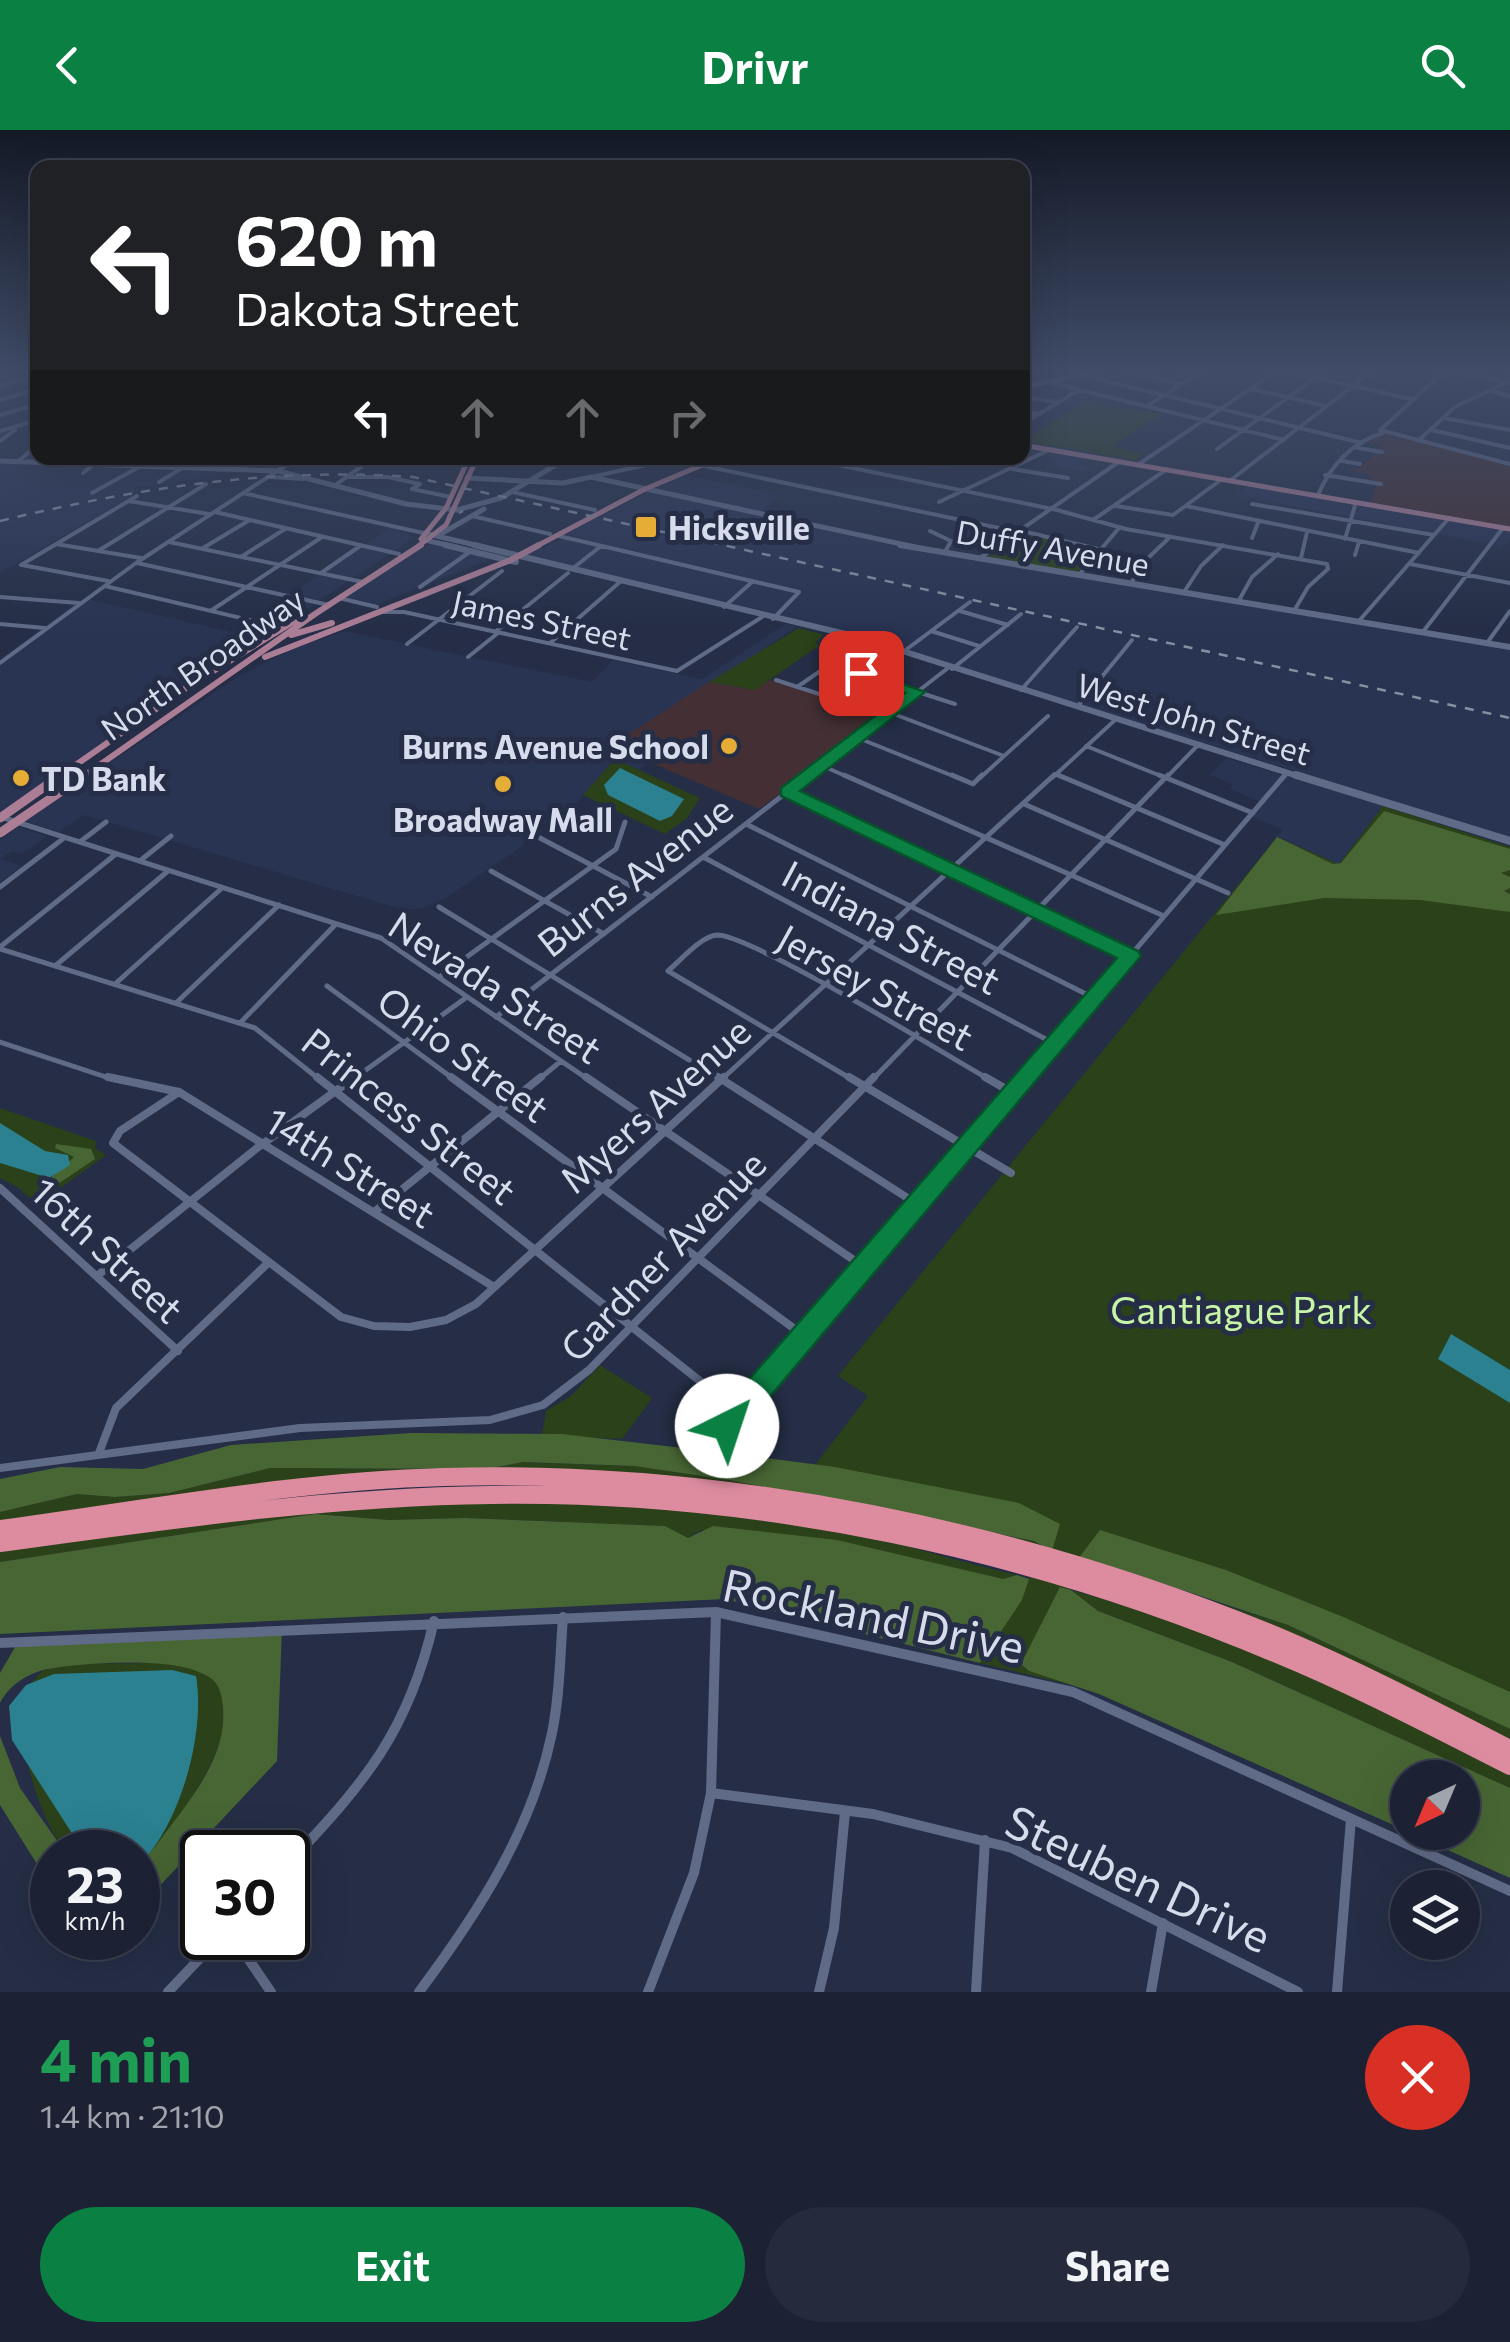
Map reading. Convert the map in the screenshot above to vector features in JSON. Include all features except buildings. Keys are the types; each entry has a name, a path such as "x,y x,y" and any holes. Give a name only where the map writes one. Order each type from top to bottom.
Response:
{"highway":[{"path":"0,1529 334,1486 442,1478 564,1478 764,1496 941,1531 1248,1625 1510,1749"},
{"path":"0,1543 272,1509 466,1495 563,1494 686,1502 838,1523 1030,1560"},
{"path":"1076,1575 1329,1677 1510,1766"}],"main road":[{"path":"1096,457 1506,528"},
{"path":"0,461 30,462"},
{"path":"118,465 278,470 334,486 450,508 480,506 529,481"},
{"path":"450,508 451,497 469,465"},
{"path":"428,537 450,508 471,465"},
{"path":"428,537 472,516 555,465"},
{"path":"284,632 400,606 510,557 610,502 692,465"},
{"name":"Duffy Avenue","path":"467,478 563,483 591,477 945,552 1510,647"},
{"path":"400,606 501,558 519,556 641,488"},
{"path":"561,535 579,519"},
{"path":"428,537 501,558"},
{"name":"North Broadway","path":"326,604 428,537"},
{"name":"North Broadway","path":"0,832 6,818 64,773 428,537"},
{"name":"West John Street","path":"428,537 774,618"},
{"name":"West John Street","path":"519,556 570,571"},
{"name":"West John Street","path":"619,583 864,641 1510,841"},
{"path":"662,594 678,595"},
{"path":"246,666 379,610"},
{"name":"North Broadway","path":"6,818 96,766 246,666 284,632"},
{"path":"96,766 105,754 148,720"}],"street":[{"path":"18,462 24,457"},
{"path":"1139,464 1149,457"},
{"path":"1232,480 1262,457"},
{"path":"1318,494 1325,475 1346,457"},
{"path":"1480,457 1510,464"},
{"path":"980,558 1120,461"},
{"path":"1341,461 1360,464"},
{"path":"83,473 95,465"},
{"path":"224,469 228,465"},
{"path":"0,663 142,558 286,465"},
{"path":"334,486 361,465"},
{"path":"591,477 645,465"},
{"path":"699,465 1098,549"},
{"path":"838,465 1051,509 1119,528 1321,562 1329,568 1308,587 1294,611"},
{"path":"939,502 1017,465"},
{"path":"92,493 140,466"},
{"path":"159,482 182,467"},
{"path":"1011,468 1068,478"},
{"path":"1092,520 1168,469"},
{"path":"1325,475 1381,484"},
{"path":"348,476 406,481 420,484 412,489 451,497"},
{"path":"265,478 304,479"},
{"path":"1116,506 1166,516 1222,478"},
{"path":"98,551 206,484"},
{"path":"513,491 599,511"},
{"path":"243,492 404,528 428,537"},
{"path":"110,581 20,565 137,496"},
{"path":"129,500 250,520 398,554"},
{"path":"1345,539 1356,502"},
{"path":"1252,504 1434,535"},
{"path":"1186,506 1418,553"},
{"path":"472,516 550,534"},
{"path":"1358,622 1448,518"},
{"path":"202,549 250,520"},
{"path":"1252,538 1258,523"},
{"path":"241,557 286,528"},
{"path":"1078,575 1119,528"},
{"path":"1422,632 1506,528"},
{"path":"930,531 951,541 945,552"},
{"path":"1301,558 1308,532"},
{"path":"561,535 799,592 774,618"},
{"path":"212,610 323,536"},
{"path":"1131,583 1147,559 1170,537"},
{"path":"168,542 360,582"},
{"path":"1355,555 1360,542"},
{"path":"56,544 142,558"},
{"path":"320,574 361,545"},
{"path":"468,657 601,546"},
{"path":"1184,592 1201,566 1224,546"},
{"path":"420,587 471,551"},
{"path":"1238,602 1252,578 1278,554"},
{"path":"136,563 326,604"},
{"path":"1409,564 1510,583"},
{"path":"407,644 502,571"},
{"path":"725,606 752,582"},
{"path":"550,643 619,583"},
{"path":"103,586 212,610 284,632"},
{"path":"0,597 80,604"},
{"path":"340,598 379,610"},
{"path":"902,653 970,602"},
{"name":"James Street","path":"400,606 438,620 678,671 762,617"},
{"path":"959,610 1008,624"},
{"path":"1487,643 1510,611"},
{"name":"Burns Avenue","path":"496,1017 1021,614"},
{"path":"0,624 46,628"},
{"path":"1020,691 1077,627"},
{"path":"932,631 980,646"},
{"path":"1076,708 1132,640"},
{"path":"797,687 864,641"},
{"path":"0,652 14,652"},
{"path":"831,664 956,704"},
{"path":"776,680 847,703"},
{"path":"890,712 1004,756"},
{"path":"857,738 973,784 1048,716"},
{"name":"Myers Avenue","path":"178,1092 114,1136 112,1143 340,1318 367,1326 444,1322 464,1313 494,1287 1115,720"},
{"name":"Gardner Avenue","path":"0,1468 300,1428 513,1416 567,1390 1198,745"},
{"path":"1086,746 1253,813"},
{"path":"822,765 1164,916"},
{"path":"727,1426 808,1339 864,1267 1287,773"},
{"path":"1055,774 1225,845"},
{"path":"787,792 1130,956"},
{"path":"1024,804 1228,893"},
{"name":"Nevada Street","path":"6,818 382,938 864,1267"},
{"path":"80,842 106,822"},
{"path":"438,978 616,849 625,822"},
{"path":"746,824 1094,998"},
{"path":"140,861 171,836"},
{"path":"0,887 66,837"},
{"path":"540,838 652,897"},
{"path":"0,948 117,854"},
{"name":"Indiana Street","path":"703,857 1055,1044"},
{"path":"55,966 169,870"},
{"path":"492,871 604,934"},
{"path":"115,984 223,888"},
{"path":"176,1003 278,905"},
{"path":"439,907 918,1204"},
{"path":"240,1023 336,924"},
{"name":"Jersey Street","path":"774,1031 668,971 710,936 727,937 1013,1093"},
{"name":"Princess Street","path":"0,948 256,1028 740,1412"},
{"name":"Ohio Street","path":"326,986 808,1339"},
{"path":"98,1276 264,1144 466,997"},
{"path":"774,1031 1012,1173"},
{"path":"0,1042 131,1086 178,1092"},
{"path":"374,1212 561,1061"},
{"name":"14th Street","path":"178,1092 494,1287"},
{"name":"16th Street","path":"2,1193 178,1351"},
{"path":"99,1453 116,1408 268,1263"},
{"path":"648,1992 694,1874 711,1793 716,1612"},
{"name":"Rockland Drive","path":"0,1643 716,1612 1073,1692 1510,1891"},
{"path":"418,1992 464,1934 520,1836 553,1729 563,1617"},
{"path":"310,1840 391,1746 420,1681 434,1622"},
{"name":"Steuben Drive","path":"711,1793 873,1814 985,1840 1035,1859 1298,1992"},
{"path":"819,1992 834,1928 845,1812"},
{"path":"1338,1992 1351,1818"},
{"path":"976,1992 985,1840"},
{"path":"1151,1992 1163,1923"},
{"path":"168,1992 198,1960"},
{"path":"249,1960 271,1992"}],"shaded area":[{"path":"1038,457 1085,458 1078,464 1087,467 1083,471 1053,467 1056,461"},
{"path":"1371,457 1481,457 1510,464 1510,528 1371,504 1376,486 1370,482 1372,475 1355,472"},
{"path":"0,464 223,470 215,476 136,487 133,495 0,573"},
{"path":"916,465 960,465 941,470"},
{"path":"681,474 781,495 756,515 884,544 1510,649 1510,837 882,644 526,555 563,539 662,562 567,534"},
{"path":"1248,485 1510,532 1510,539 1500,549 1236,495"},
{"path":"391,528 415,537 284,624 255,617"},
{"path":"429,544 491,559 376,605 346,597"},
{"path":"83,598 232,632 249,621 281,628 185,685 0,815 0,659"},
{"name":"Broadway Mall","path":"785,624 796,627 617,748 648,762 639,770 615,759 568,813 558,811 518,849 444,899 423,908 405,910 84,815 59,832 24,821 239,676 288,651 344,631 592,682 613,660 702,679"},
{"name":"Burns Avenue School","path":"770,680 833,700 822,711 834,716 849,702 892,707 759,809 617,748 615,743 709,682 755,690"},
{"path":"1226,758 1383,806 1339,865 1277,837 1283,829 1252,817 1263,803 1230,789 1233,784 1210,775"},
{"path":"620,768 684,799 672,816 660,821 608,795 604,785"},
{"path":"1384,811 1510,849 1510,870 1501,873 1510,877 1510,888 1504,891 1510,894 1510,912 1420,900 1324,898 1216,915 1277,837 1333,864 1341,863"},
{"path":"18,827 47,836 22,854 12,851 1,859 22,866 0,882 0,840"},
{"path":"0,1123 45,1151 68,1155 70,1165 49,1178 0,1163"},
{"path":"56,1144 91,1149 95,1159 37,1198 35,1192 74,1157 55,1148"},
{"path":"1451,1334 1510,1370 1510,1403 1438,1359"},
{"path":"411,1433 562,1434 683,1448 731,1438 766,1458 835,1467 1019,1503 1060,1524 1052,1551 1034,1541 729,1480 634,1466 523,1462 488,1469 270,1468 169,1493 115,1497 77,1494 0,1512 0,1479 60,1467 143,1469 231,1445"},
{"path":"315,1514 389,1520 464,1518 665,1526 688,1538 713,1526 837,1540 1003,1579 1017,1575 1029,1579 1022,1600 980,1663 725,1599 0,1634 0,1562"},
{"path":"1100,1530 1226,1570 1341,1616 1510,1692 1510,1729 1288,1625 1078,1559"},
{"path":"1060,1587 1071,1590 1098,1611 1232,1662 1448,1760 1390,1760 1390,1823 1099,1694 1029,1671 1021,1664"},
{"path":"282,1628 277,1761 212,1830 180,1830 180,1864 160,1886 160,1840 197,1789 216,1752 222,1732 220,1691 211,1678 193,1670 114,1663 41,1671 14,1685 0,1703 0,1673 18,1642"},
{"path":"172,1670 196,1676 193,1751 187,1777 160,1837 160,1830 70,1830 12,1740 9,1706 26,1685 54,1674"},
{"path":"0,1736 20,1788 50,1830 30,1830 30,1853 0,1805"},
{"path":"1480,1774 1510,1788 1510,1878 1448,1850 1480,1850"}],"green space":[{"path":"1021,533 1094,550 1077,573 986,558"},
{"path":"799,628 824,635 815,643 820,645 755,690 709,682"},
{"path":"615,759 700,798 687,818 665,834 583,795"},
{"name":"Cantiague Park","path":"1383,806 1510,847 1510,1708 1096,1546 1025,1667 1076,1686 980,1663 1046,1550 479,1471 0,1521 0,1512 77,1494 115,1497 169,1493 270,1468 488,1469 523,1462 634,1466 729,1480 1034,1541 1047,1548 1055,1534 799,1486 868,1396 838,1376 1277,837 1339,864"},
{"path":"0,1108 96,1141 95,1148 106,1155 37,1205 19,1188 0,1178"},
{"path":"600,1365 652,1398 622,1439 542,1435 546,1411 571,1396"},
{"path":"498,1499 632,1505 766,1519 875,1538 1017,1575 1003,1579 701,1530 688,1538 665,1526 465,1518 389,1520 315,1514 0,1562 0,1550 252,1516"},
{"path":"1097,1565 1288,1625 1510,1729 1510,1739 1372,1672"},
{"path":"1071,1590 1128,1606 1240,1647 1479,1760 1448,1760 1232,1662 1098,1611"},
{"path":"169,1662 196,1670 219,1685 226,1706 214,1756 201,1783 160,1842 160,1830 52,1830 42,1808 26,1754 24,1703 32,1683 45,1670 91,1664"},
{"path":"1480,1761 1510,1776 1510,1788 1480,1774"}],"railway":[{"path":"0,521 102,499 205,483 308,475 413,477 1510,718"},
{"path":"459,513 463,511"}],"place":[{"name":"Hicksville","path":"646,527"},
{"name":"Burns Avenue School","path":"729,746"},
{"name":"TD Bank","path":"21,778"},
{"name":"Broadway Mall","path":"503,784"}],"route":[{"path":"727,1426 1130,956 787,792 917,692 861,673"}]}
